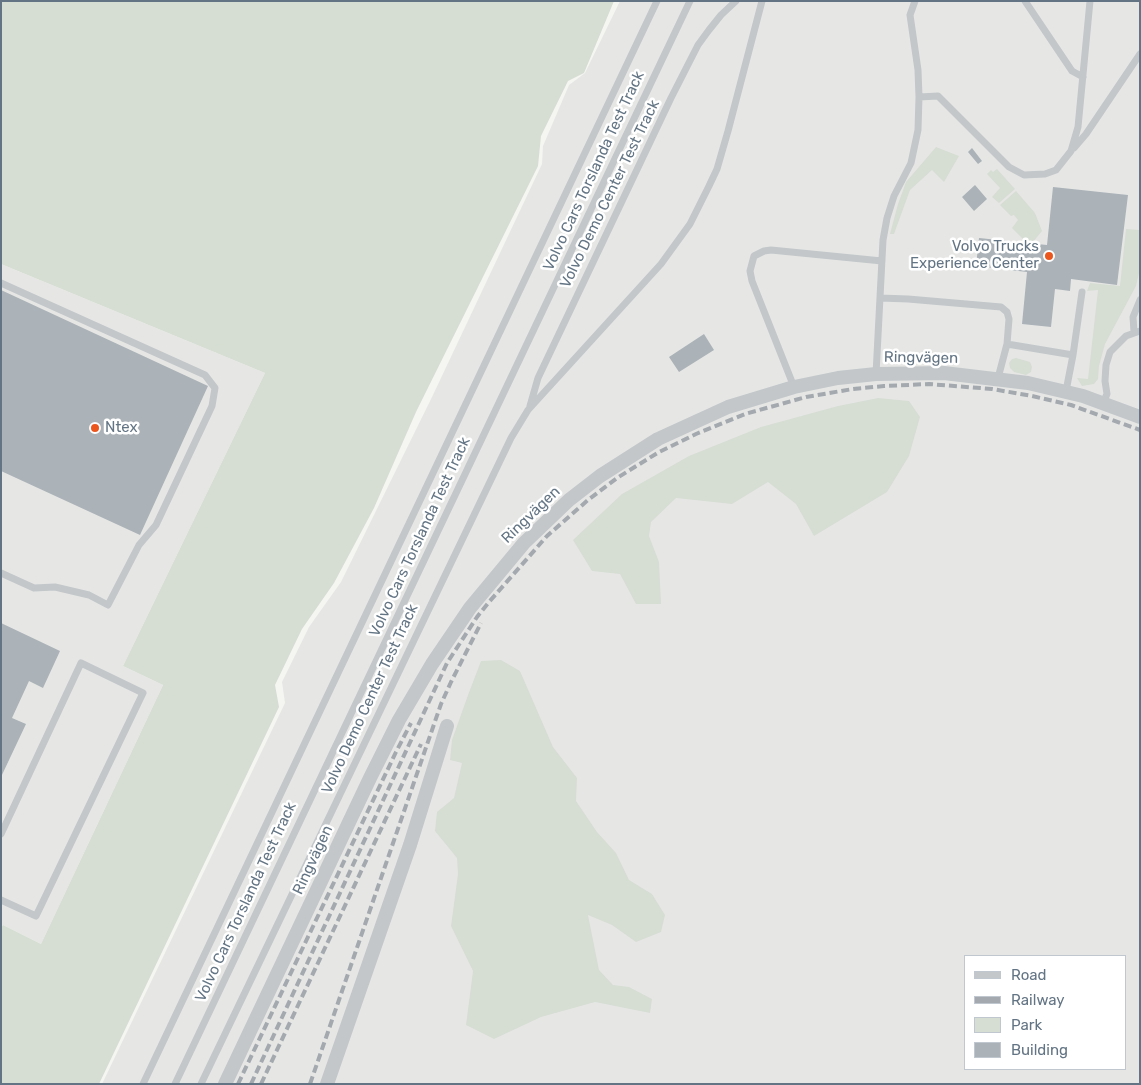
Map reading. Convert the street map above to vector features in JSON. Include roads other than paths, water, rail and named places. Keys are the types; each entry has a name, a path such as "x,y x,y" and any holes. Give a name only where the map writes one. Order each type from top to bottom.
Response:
{"street":[{"name":"Ringvägen","path":"225,1084 399,720 446,642 490,581 524,542 569,500 600,476 637,451 682,427 728,407 794,387 838,378 876,374 944,372 998,378 1066,391 1140,417"},
{"path":"327,1084 410,845 447,726"}],"lane":[{"name":"Volvo Cars Torslanda Test Track","path":"143,1084 657,1"},
{"name":"Volvo Cars Torslanda Test Track","path":"175,1084 690,1"},
{"name":"Volvo Demo Center Test Track","path":"528,410 542,369 671,98 698,45 721,15 736,1"},
{"name":"Volvo Demo Center Test Track","path":"201,1084 511,438 528,410 640,289 690,224 717,169 762,1"},
{"path":"876,374 883,240 894,196 911,163 918,130 919,97 915,44 910,22 910,15 915,1"},
{"path":"1025,1 1072,71 1083,77"},
{"path":"1071,151 1078,127 1090,1"},
{"path":"919,97 938,96 1009,167 1024,175 1045,174 1056,170 1086,134 1140,54"},
{"path":"794,387 752,280 750,271 754,256 771,250 882,261"},
{"path":"1,283 205,375 215,388 212,406 156,526 139,545 108,605 89,595 55,587 34,588 1,573"},
{"path":"1066,391 1082,292"},
{"path":"880,298 1002,307 1007,312 1008,319 1007,344 998,378"},
{"path":"1103,403 1107,394 1105,381 1106,365 1110,352 1118,342 1137,332 1134,317 1140,300"},
{"path":"1007,344 1073,355"},
{"path":"1,834 81,663 143,693 36,916 1,900"}],"railway":[{"path":"251,1084 447,663 477,617 547,536 588,500 617,478 659,452 696,434 745,414 806,397 884,386 929,384 992,389 1071,405 1140,430"},
{"path":"310,1084 441,704 481,623"},
{"path":"238,1084 411,723"},
{"path":"261,1084 421,744"}],"place":[{"name":"Volvo Trucks Experience Center","path":"1049,256"},
{"name":"Ntex","path":"95,428"}]}
